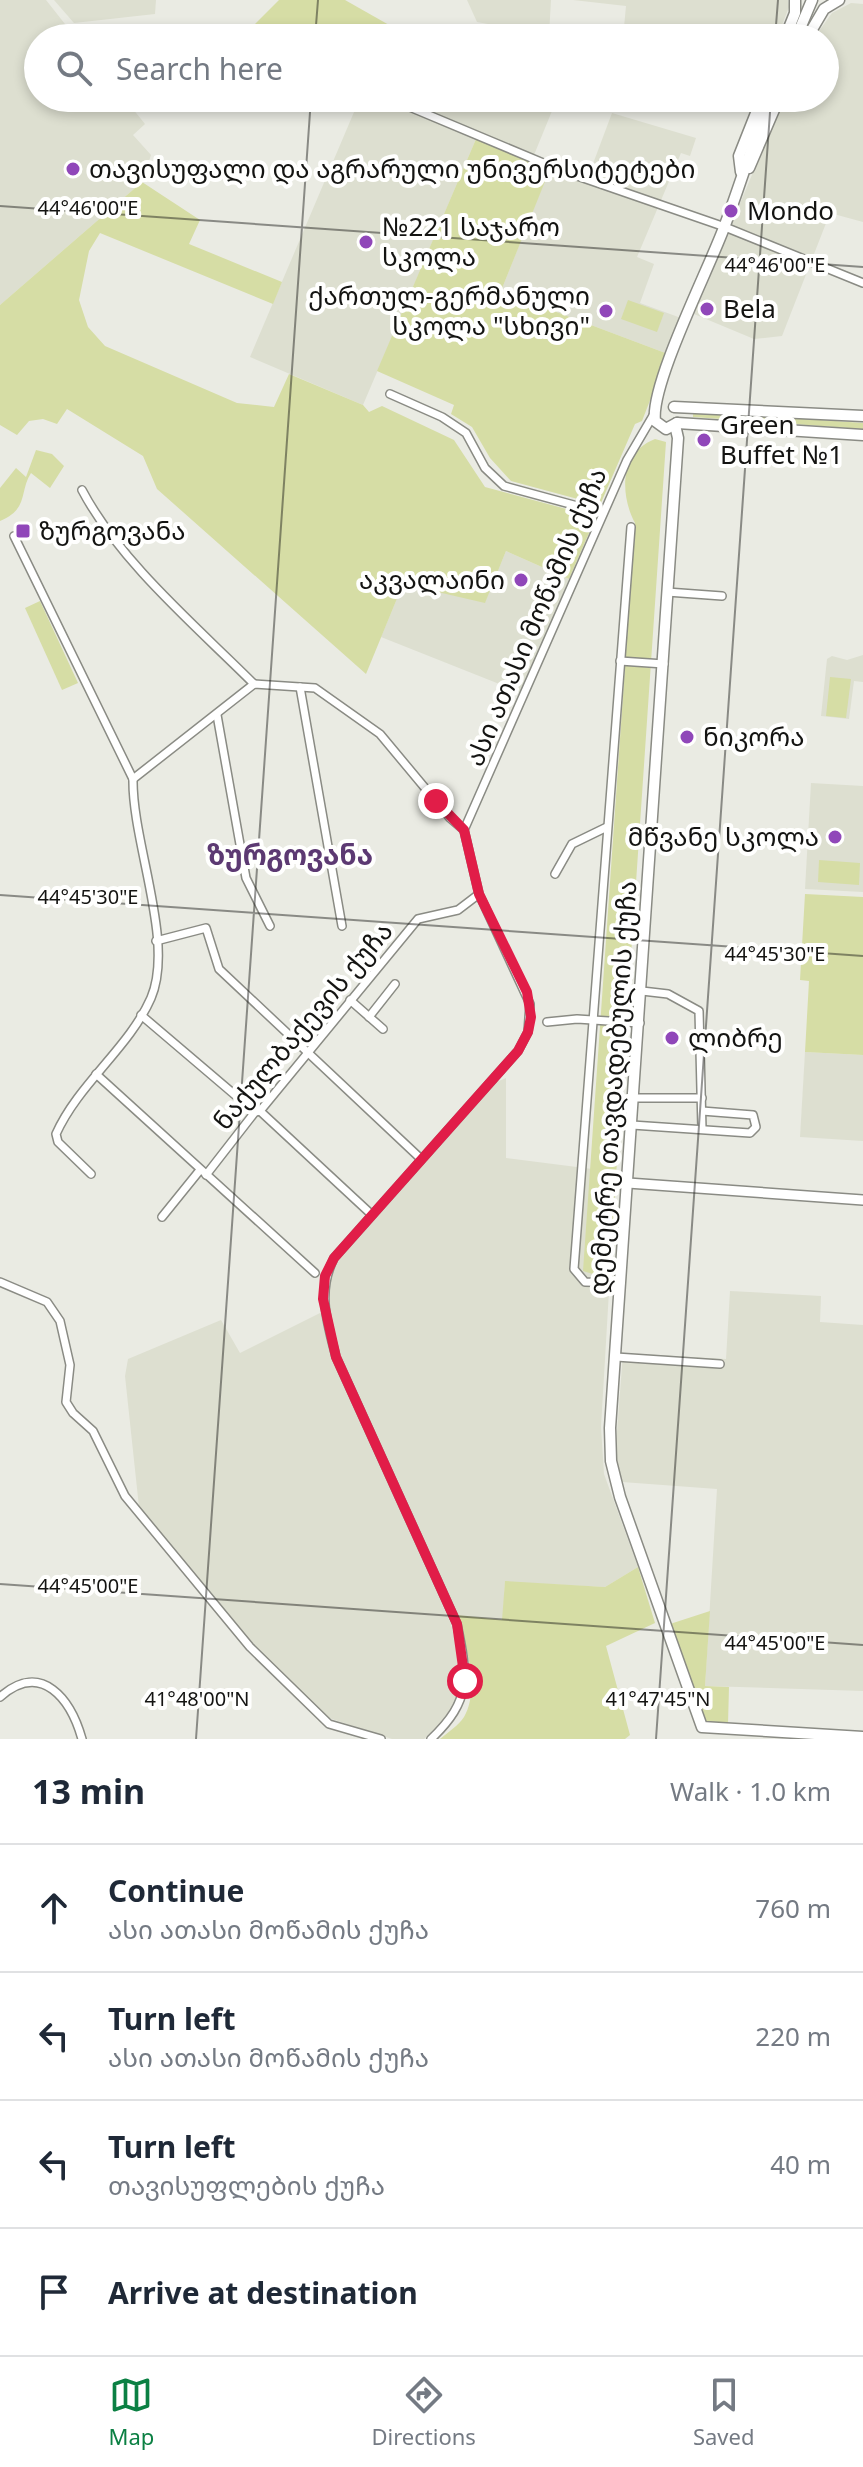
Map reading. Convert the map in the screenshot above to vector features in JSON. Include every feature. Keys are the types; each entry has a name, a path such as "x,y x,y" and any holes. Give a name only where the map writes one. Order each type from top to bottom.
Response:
{"main road":[{"path":"791,24 795,0"},
{"path":"802,24 812,0"},
{"path":"815,24 824,9 839,0"},
{"path":"742,180 739,156 757,112"},
{"path":"742,180 749,150 765,112"},
{"path":"676,454 660,428 655,412 659,390 742,180 773,112"},
{"path":"659,390 678,412 678,438"},
{"path":"655,412 671,405 863,416"},
{"path":"660,428 696,423 863,435"},
{"path":"678,438 696,423"},
{"name":"დემეტრე თავდადებულის ქუჩა","path":"678,438 610,1428 615,1479 702,1727"},
{"path":"702,1727 863,1737"}],"street":[{"path":"422,112 560,170 725,227 863,283"},
{"path":"390,394 442,417 466,433 485,468 504,486 603,513"},
{"name":"ასი ათასი მოწამის ქუჩა","path":"464,830 603,513 655,412"},
{"path":"640,438 660,428"},
{"path":"82,490 96,516 134,560 254,684 315,688 380,734 450,818 464,830 479,894 527,992 531,1017 528,1032 518,1051 371,1214 334,1258 325,1276 323,1299 336,1357 457,1624 464,1657 463,1700 431,1739"},
{"name":"დემეტრე თავდადებულის ქუჩა","path":"621,1283 585,1282 574,1269 631,527"},
{"path":"14,536 133,779 133,812 156,941 156,979 141,1015 56,1134 58,1142 91,1174"},
{"path":"667,592 722,596"},
{"path":"620,661 664,664"},
{"path":"133,779 254,684"},
{"path":"300,687 342,926"},
{"path":"217,715 246,878 270,926"},
{"path":"555,874 572,844 607,827"},
{"name":"ნაქულბაქევის ქუჩა","path":"162,1217 257,1111 418,919 458,910 479,894"},
{"path":"156,941 206,928 219,969 420,1158"},
{"path":"369,1017 395,984"},
{"path":"642,991 668,994 699,1011 702,1129"},
{"path":"350,1000 383,1029"},
{"path":"141,1015 257,1111 371,1214"},
{"path":"547,1022 593,1020 640,1023"},
{"path":"96,1074 315,1273"},
{"path":"634,1098 702,1098"},
{"path":"632,1125 750,1133 755,1129 756,1119 752,1114 702,1111"},
{"path":"628,1183 863,1200"},
{"path":"0,1282 47,1302 60,1321 70,1365 66,1402 93,1431 125,1496 250,1647 329,1724 381,1739"},
{"path":"616,1357 720,1364"},
{"path":"0,1697 23,1684 49,1686 70,1705 82,1739"},
{"name":"დემეტრე თავდადებულის ქუჩა","path":"702,1727 705,1739"}],"shaded area":[{"name":"თავისუფალი და აგრარული უნივერსიტეტები","path":"0,0 46,0 65,24 24,24 24,112 135,112 145,124 133,135 151,155 142,182 0,305"},
{"path":"54,0 156,0 155,14 74,23"},
{"path":"467,0 551,0 550,24 477,22"},
{"path":"573,0 788,0 789,7 782,24 624,24 626,6"},
{"path":"851,3 863,4 863,222 830,213 782,336 754,339 694,314 778,112 839,112 839,24 824,24 832,13"},
{"name":"№221 საჯარო სკოლა","path":"354,112 552,112 534,155 479,132 363,405 250,357"},
{"path":"612,113 696,138 690,156 681,153 637,257 654,264 640,303 681,318 668,354 501,291 552,162 588,177"},
{"path":"506,551 569,579 522,693 381,637 403,584 485,602"},
{"path":"863,655 863,682 854,681 849,719 821,716 827,659 832,656 847,660"},
{"name":"მწვანე სკოლა","path":"811,783 863,786 863,892 805,889"},
{"path":"805,1052 863,1055 863,1141 800,1137"},
{"path":"506,1078 506,1158 616,1172 601,1427 604,1474 638,1567 605,1587 505,1582 503,1620 457,1615 340,1355 331,1322 328,1289 336,1262 494,1083"},
{"path":"730,1291 821,1296 820,1322 863,1325 863,1691 705,1686 717,1489 622,1482 615,1458 623,1353 726,1359"},
{"path":"322,1312 331,1355 451,1624 458,1652 459,1693 448,1716 424,1739 392,1739 323,1716 249,1639 139,1507 125,1376 128,1359 221,1320 240,1353"}],"green space":[{"path":"279,0 345,0 387,24 255,24"},
{"path":"476,139 550,169 501,291 668,354 642,421 635,424 600,505 511,481 490,458 472,427 451,414 454,405 377,371"},
{"path":"142,182 200,220 189,244 282,282 273,304 100,233 89,251 79,300 88,327 105,346 237,403 274,407 289,374 363,405 369,412 382,406 454,440 485,487 596,517 569,579 506,551 485,603 403,584 366,674 157,489 143,456 67,409 57,424 43,419 29,421 17,435 0,425 0,305"},
{"path":"628,300 664,313 657,332 621,319"},
{"path":"693,411 863,423 863,429 693,417"},
{"path":"655,439 666,442 609,1279 583,1271 635,523 625,488 629,464 635,454"},
{"path":"36,450 52,454 64,466 50,488 31,473 19,506 0,521 0,488 16,468 26,477"},
{"path":"40,601 78,683 62,690 25,608"},
{"path":"830,677 851,679 846,718 826,716"},
{"path":"819,860 860,863 859,885 818,882"},
{"path":"805,894 863,897 863,1055 805,1052 809,981 800,980"},
{"path":"638,1567 655,1623 606,1646 630,1735 625,1739 440,1739 464,1717 471,1694 467,1652 457,1615 502,1620 505,1581 605,1587"},
{"path":"710,1611 705,1686 729,1687 728,1724 706,1723 670,1624"}],"place":[{"name":"თავისუფალი და აგრარული უნივერსიტეტები","path":"73,169"},
{"name":"Mondo","path":"731,211"},
{"name":"№221 საჯარო სკოლა","path":"366,242"},
{"name":"Bela","path":"707,309"},
{"name":"ქართულ-გერმანული სკოლა \"სხივი\"","path":"606,311"},
{"name":"Green Buffet №1","path":"704,440"},
{"name":"ზურგოვანა","path":"23,531"},
{"name":"აკვალაინი","path":"521,580"},
{"name":"ნიკორა","path":"687,737"},
{"name":"მწვანე სკოლა","path":"835,837"},
{"name":"ლიბრე","path":"672,1038"}],"district":[{"name":"ზურგოვანა","path":"290,855"}],"route":[{"path":"436,801 464,830 479,894 527,992 531,1017 528,1032 520,1049 334,1258 325,1276 323,1299 336,1357 457,1624 465,1681"}]}
